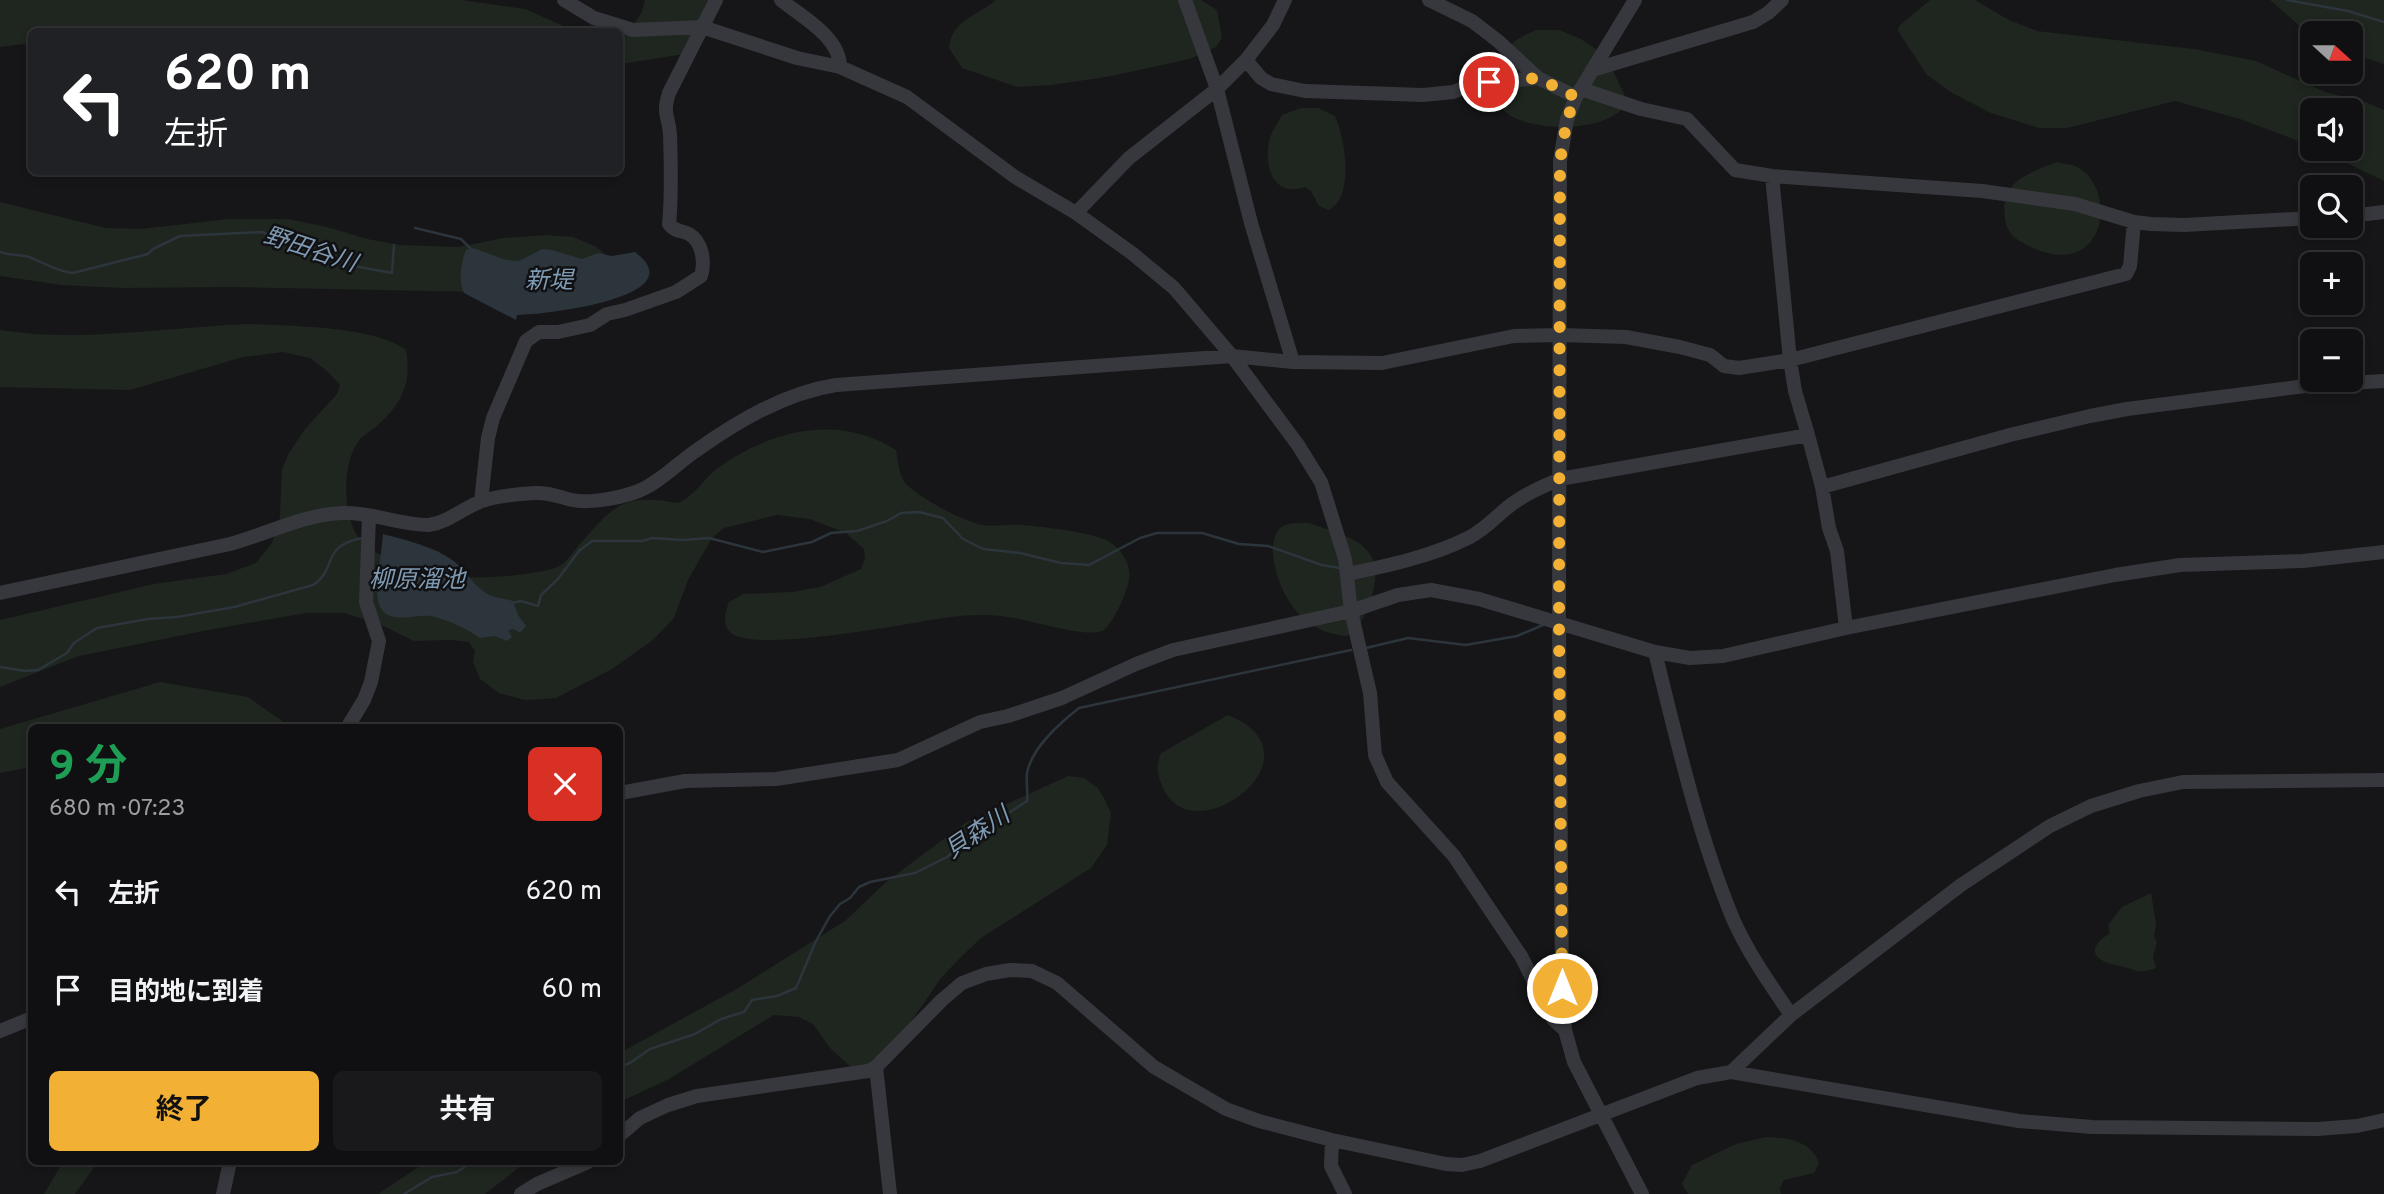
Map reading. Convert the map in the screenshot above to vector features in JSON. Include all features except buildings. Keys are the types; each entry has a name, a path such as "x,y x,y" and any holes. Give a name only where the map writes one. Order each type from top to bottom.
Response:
{"street":[{"path":"564,0 594,18 633,30 702,27 797,58 840,67 907,97 1015,177 1076,213 1174,288 1232,356 1298,445 1321,482 1335,522 1347,574 1351,611 1370,693 1375,755 1387,782 1454,856 1521,956 1553,1019 1565,1030"},
{"path":"481,501 493,418 526,341 539,332 558,332 590,325 607,314 676,292 701,276 703,260 697,243 688,233 674,230 669,224 670,133 665,117 665,105 716,0"},
{"path":"781,0 826,37 840,57 840,67"},
{"path":"1185,0 1217,89 1251,223 1293,362"},
{"path":"1076,213 1129,158 1217,89 1246,60 1273,25 1285,0"},
{"path":"1429,0 1472,21 1499,41 1538,78 1578,93 1641,110 1686,118 1735,170 1772,176 1982,191 2076,204 2134,222 2184,225 2300,219"},
{"path":"1635,0 1578,93 1567,119 1560,161 1559,624 1562,988 1565,1030 1574,1062 1638,1192"},
{"path":"1592,70 1753,22 1782,0"},
{"path":"1246,60 1261,78 1271,84 1305,91 1423,95 1452,92 1475,83 1538,78"},
{"path":"1772,176 1795,391 1822,487 1829,528 1838,551 1846,628"},
{"path":"2363,214 2384,212"},
{"path":"0,593 230,544 310,517 345,513 429,525 439,523 481,501 537,493 587,502 631,494 645,488 698,449 772,404 817,388 1040,368 1232,356 1293,362 1382,363 1514,336 1626,337 1710,355 1724,366 1739,368 1790,360 2126,274 2130,266 2134,222"},
{"path":"1822,487 2010,435 2102,413 2313,385 2384,381"},
{"path":"1347,574 1452,545 1490,525 1510,505 1532,491 1560,479 1808,435"},
{"path":"349,724 371,682 379,641 366,601 369,516"},
{"path":"623,792 685,781 776,779 898,760 980,722 1008,716 1062,698 1173,650 1351,611 1398,595 1431,590 1479,599 1654,652 1690,658 1723,656 1846,628 2115,575 2180,565 2303,561 2384,552"},
{"path":"1654,652 1702,826 1733,918 1751,954 1791,1015"},
{"path":"1731,1072 1791,1015 1961,885 2050,826 2091,806 2139,791 2183,782 2384,780"},
{"path":"623,1132 640,1118 697,1096 860,1073 876,1067 942,1000 962,984 986,974 1010,970 1032,971 1057,984 1154,1067 1226,1109 1259,1121 1332,1140 1462,1165 1480,1161 1697,1077 1731,1072 2019,1121 2092,1127 2316,1129 2357,1126 2384,1120"},
{"path":"0,1031 28,1020"},
{"path":"876,1067 890,1194"},
{"path":"1332,1140 1331,1166 1345,1194"},
{"path":"223,1194 229,1165"},
{"path":"521,1194 581,1165"}],"shaded area":[{"path":"0,0 461,0 525,9 568,28 28,28 28,45 0,47"},
{"path":"645,0 710,0 685,54 623,64 623,40 642,12"},
{"path":"996,0 1201,0 1217,10 1222,38 1216,47 1190,59 1106,77 1017,87 962,68 949,48 951,38 960,25"},
{"path":"1930,0 1975,0 2009,20 2037,31 2194,49 2256,61 2300,81 2300,84 2348,98 2300,98 2300,142 2240,119 2175,101 2067,128 2039,128 1991,113 1952,93 1927,75 1898,31 1899,26"},
{"path":"2270,0 2384,0 2384,64 2363,57 2363,21 2300,21 2300,26"},
{"path":"1536,30 1559,30 1581,39 1606,56 1628,102 1606,120 1573,127 1538,125 1505,112 1490,97 1495,64 1500,55 1515,41"},
{"path":"2363,102 2384,110 2384,181 2343,161 2363,161"},
{"path":"1301,108 1318,108 1335,116 1339,126 1346,166 1345,180 1337,203 1329,210 1319,206 1311,191 1305,187 1285,188 1278,184 1270,170 1268,151 1273,131 1282,115"},
{"path":"2057,162 2077,167 2091,179 2099,195 2101,214 2097,232 2087,246 2070,254 2047,253 2018,240 2006,225 2005,218 2004,206 2011,187 2026,175"},
{"path":"0,202 106,228 141,229 229,219 288,219 400,245 459,247 503,238 545,235 573,237 595,246 611,259 481,292 62,285 0,276"},
{"path":"249,324 354,332 392,342 406,350 408,373 403,392 393,409 362,437 354,449 347,472 346,497 350,520 360,538 381,555 414,568 446,576 470,578 552,569 564,563 602,520 621,505 644,500 678,503 690,496 718,468 760,444 782,436 828,429 874,439 896,450 901,473 907,485 932,503 974,523 1065,530 1108,541 1121,552 1127,563 1128,585 1110,623 1102,631 1093,633 1008,617 979,615 799,639 744,638 730,632 726,625 725,614 729,602 743,594 792,592 820,587 861,569 865,559 864,549 846,533 810,519 777,515 724,528 712,538 688,580 674,618 653,640 612,669 556,698 525,700 499,693 480,679 473,662 475,651 469,642 414,641 379,624 344,613 306,613 79,656 0,687 0,620 154,584 226,574 256,563 272,543 280,517 282,469 289,453 305,429 337,394 340,385 310,358 283,352 243,357 130,390 0,387 0,330 31,334 93,335"},
{"path":"1308,523 1352,539 1371,555 1375,567 1375,582 1370,601 1359,625 1347,636 1332,634 1308,622 1290,602 1278,577 1273,550 1278,530 1288,524"},
{"path":"160,682 248,697 284,724 28,724 28,768 0,773 0,729"},
{"path":"1228,715 1255,732 1264,753 1259,773 1245,792 1224,805 1201,811 1180,807 1164,790 1160,781 1158,767 1161,753"},
{"path":"1068,776 1084,778 1098,788 1111,813 1107,845 1091,868 981,938 962,956 941,978 908,1026 881,1074 854,1070 830,1048 813,1024 799,1017 774,1015 669,1079 623,1101 623,1051 738,988 845,921 886,882 965,823"},
{"path":"2151,893 2156,923 2154,937 2157,942 2153,957 2156,968 2137,971 2098,958 2095,954 2097,944 2110,933 2108,925 2122,907"},
{"path":"1766,1137 1790,1140 1810,1149 1819,1163 1814,1173 1784,1180 1780,1188 1781,1194 1688,1194 1682,1184 1692,1165 1736,1144"},
{"path":"61,1165 96,1165 75,1194 44,1194"},
{"path":"422,1165 522,1165 485,1194 378,1194"}],"water":[{"name":"新堤","path":"473,248 506,260 519,261 542,249 582,259 598,253 612,256 635,252 649,268 646,281 631,292 608,301 554,312 517,315 516,320 464,293 461,283 462,266 466,250"},
{"name":"柳原溜池","path":"383,534 447,556 486,593 513,601 526,626 520,633 514,629 508,630 512,637 507,641 494,636 480,638 470,631 435,617 402,618 387,614 381,609 377,594"}],"waterway":[{"path":"2287,0 2348,11 2384,22"},
{"name":"野田谷川","path":"415,228 461,239 471,249"},
{"name":"野田谷川","path":"0,252 29,257 73,273 148,254 180,236 263,232 291,247 308,246 354,266 392,273 394,245"},
{"path":"512,603 521,601 538,606 541,595 558,579 579,551 592,541 709,538 763,552 812,542 831,533 857,531 887,521 901,513 919,512 943,518 963,539 983,549 1020,553 1061,563 1089,565 1140,538 1157,533 1202,533 1239,544 1268,546 1322,565 1340,568"},
{"path":"0,667 38,670 67,653 74,643 97,628 234,607 313,585 321,579 340,546 362,538"},
{"name":"貝森川","path":"1366,648 1408,638 1466,645 1517,636 1543,625"},
{"name":"貝森川","path":"623,1066 650,1049 695,1034 721,1019 744,1012 752,1000 777,996 796,988 830,916 859,887 870,882 915,873 947,857 964,842 1027,801 1027,773 1035,754 1056,728 1079,708 1351,650"},
{"name":"貝森川","path":"404,1194 432,1177 457,1172 468,1165"}],"route":[{"path":"1489,82 1538,78 1576,97 1562,139 1560,161 1559,624 1562,988"}]}
